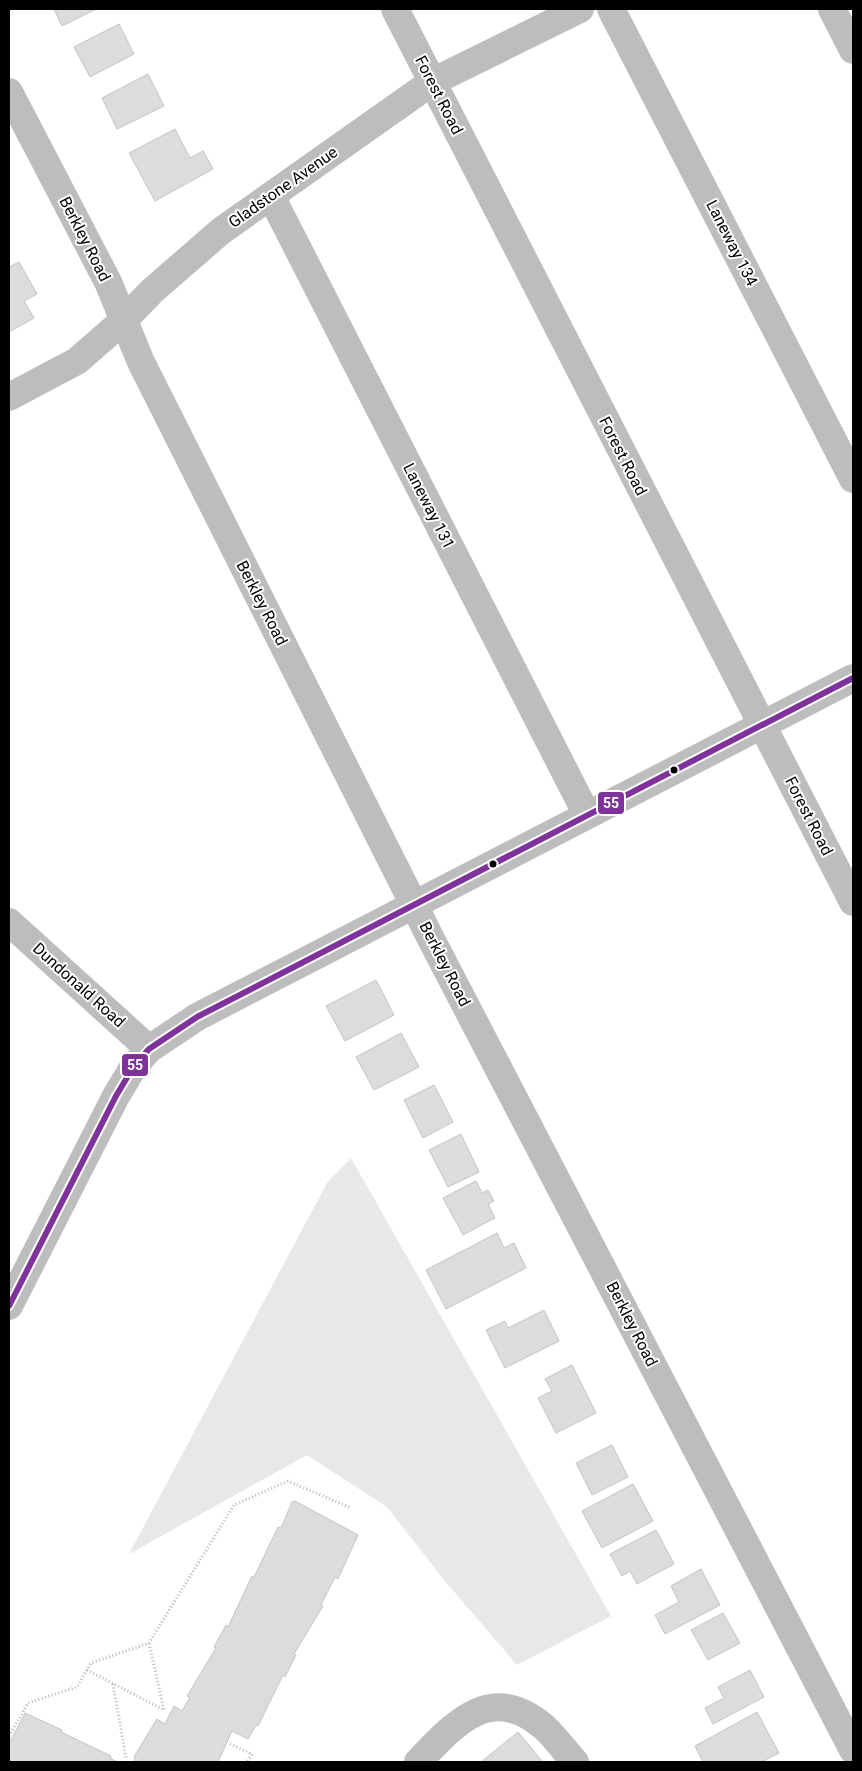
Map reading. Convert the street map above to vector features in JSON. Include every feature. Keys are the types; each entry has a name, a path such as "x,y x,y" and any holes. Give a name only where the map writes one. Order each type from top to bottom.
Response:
{"street":[{"name":"Forest Road","path":"395,9 853,902"},
{"name":"Gladstone Avenue","path":"9,397 77,361 124,320 152,290 221,231 432,82 580,9"},
{"name":"Laneway 134","path":"610,9 853,479"},
{"path":"832,9 853,50"},
{"name":"Berkley Road","path":"9,92 108,282 146,371 414,904 853,1750"},
{"name":"Laneway 131","path":"271,196 587,815"},
{"path":"9,1306 116,1096 134,1066 149,1049 197,1017 853,678"},
{"name":"Dundonald Road","path":"9,922 149,1049"},
{"path":"418,1762 455,1724 480,1710 495,1706 517,1711 531,1718 545,1728 575,1762"}],"path":[{"path":"9,1736 28,1703 77,1687 91,1663 149,1643 234,1505 288,1481 351,1508"},
{"path":"87,1670 164,1710 149,1643"},
{"path":"113,1683 126,1758"},
{"path":"230,1744 252,1754 247,1762"}],"shaded area":[{"path":"351,1158 611,1616 517,1665 444,1580 387,1507 307,1455 129,1554 327,1183"}],"building":[{"path":"54,9 96,9 62,26"},
{"path":"119,24 134,54 90,77 74,47"},
{"path":"148,74 164,106 117,129 102,98"},
{"path":"175,129 190,158 203,151 213,169 155,201 129,153"},
{"path":"19,262 37,294 24,301 34,318 9,332 9,267"},
{"path":"376,980 394,1015 345,1041 326,1006"},
{"path":"401,1033 419,1067 374,1090 356,1057"},
{"path":"434,1085 453,1122 423,1138 404,1100"},
{"path":"461,1134 479,1172 448,1187 429,1150"},
{"path":"476,1181 482,1193 488,1190 494,1201 488,1204 495,1218 463,1235 443,1198"},
{"path":"497,1233 504,1248 514,1243 526,1268 446,1309 426,1270"},
{"path":"544,1310 559,1341 505,1368 486,1330 505,1321 508,1328"},
{"path":"572,1365 596,1413 556,1433 538,1398 552,1391 545,1379"},
{"path":"612,1445 628,1477 592,1495 576,1463"},
{"path":"633,1484 653,1521 602,1548 582,1511"},
{"path":"295,1501 358,1535 338,1579 335,1577 321,1605 323,1606 294,1654 296,1655 285,1677 283,1675 258,1726 256,1725 248,1739 232,1731 218,1762 134,1762 135,1755 157,1719 165,1724 174,1706 182,1711 190,1697 187,1696 216,1648 214,1647 226,1625 228,1627 278,1527 281,1528 292,1502"},
{"path":"656,1530 674,1564 637,1584 630,1571 622,1576 610,1554"},
{"path":"701,1569 720,1605 665,1634 655,1615 679,1602 671,1586"},
{"path":"723,1613 740,1643 708,1660 691,1630"},
{"path":"750,1670 764,1697 713,1724 705,1708 724,1698 718,1687"},
{"path":"757,1712 779,1753 762,1762 703,1762 695,1746"},
{"path":"25,1713 111,1756 110,1758 117,1762 9,1762 9,1744"},
{"path":"518,1732 543,1762 481,1762"}],"transit line":[{"name":"55","path":"9,1306 116,1096 134,1066 149,1049 197,1017 853,678"}]}
